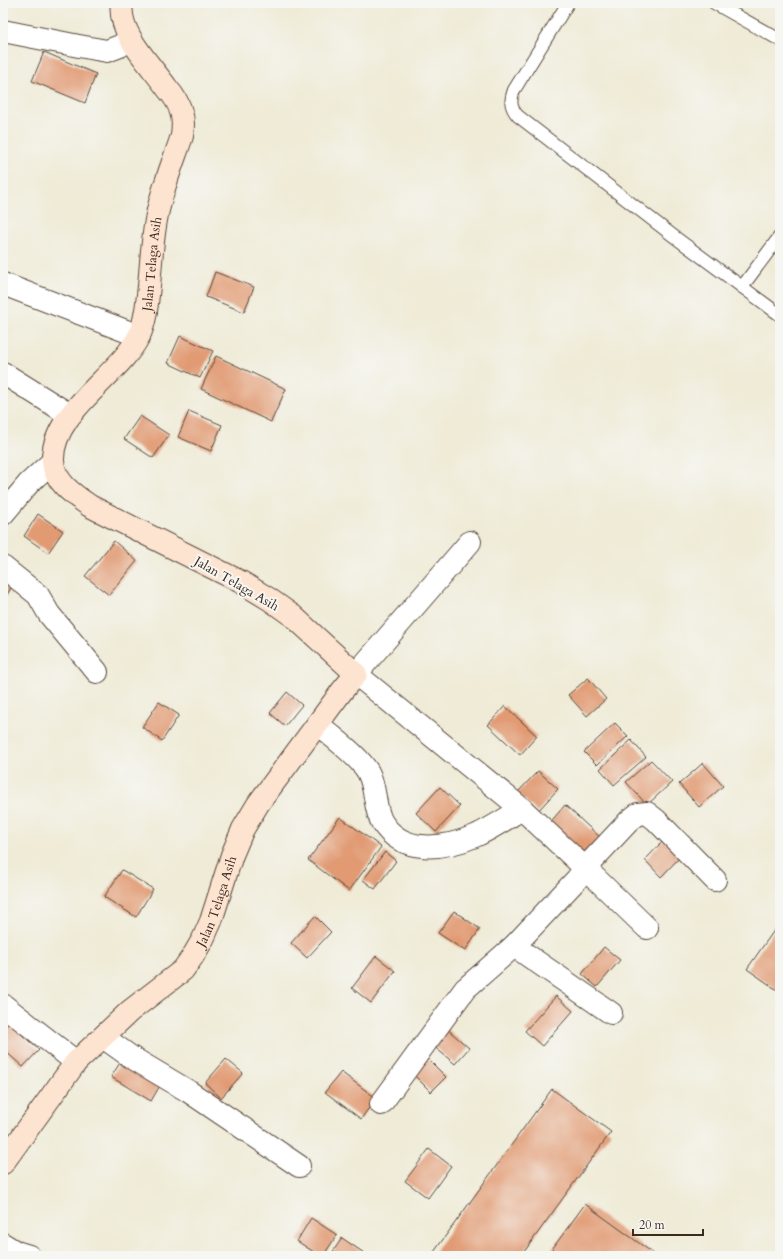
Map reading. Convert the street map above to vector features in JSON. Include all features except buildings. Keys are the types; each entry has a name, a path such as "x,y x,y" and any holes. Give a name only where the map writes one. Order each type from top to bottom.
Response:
{"street":[{"name":"Jalan Telaga Asih","path":"3,1163 76,1062 130,1011 183,970 203,939 211,921 232,855 243,829 258,804 356,674 293,616 269,599 241,582 90,506 72,493 59,480 53,461 58,437 70,415 129,352 139,336 147,306 156,218 182,136 183,122 181,111 175,99 130,38 122,14 122,3"},
{"path":"3,31 107,51 120,46 130,38"},
{"path":"3,284 139,336"},
{"path":"3,373 70,415"},
{"path":"3,514 29,483 53,461"},
{"path":"470,542 356,674 522,810 647,928"},
{"path":"3,567 38,595 49,614 97,672"},
{"path":"318,724 362,763 369,774 381,821 392,834 408,844 426,847 444,846 460,842 476,836 522,810"},
{"path":"381,1104 465,989 514,946 577,879 585,868 638,814 647,813 656,820 715,880"},
{"path":"514,946 611,1013"},
{"path":"3,1005 76,1062"},
{"path":"103,1037 131,1057 188,1091 299,1166"},
{"path":"3,1244 16,1252 29,1256"}],"lane":[{"path":"568,3 514,90 511,99 511,107 513,110 518,116 669,233 780,315"},
{"path":"714,3 780,40"},
{"path":"742,287 780,236"}]}
